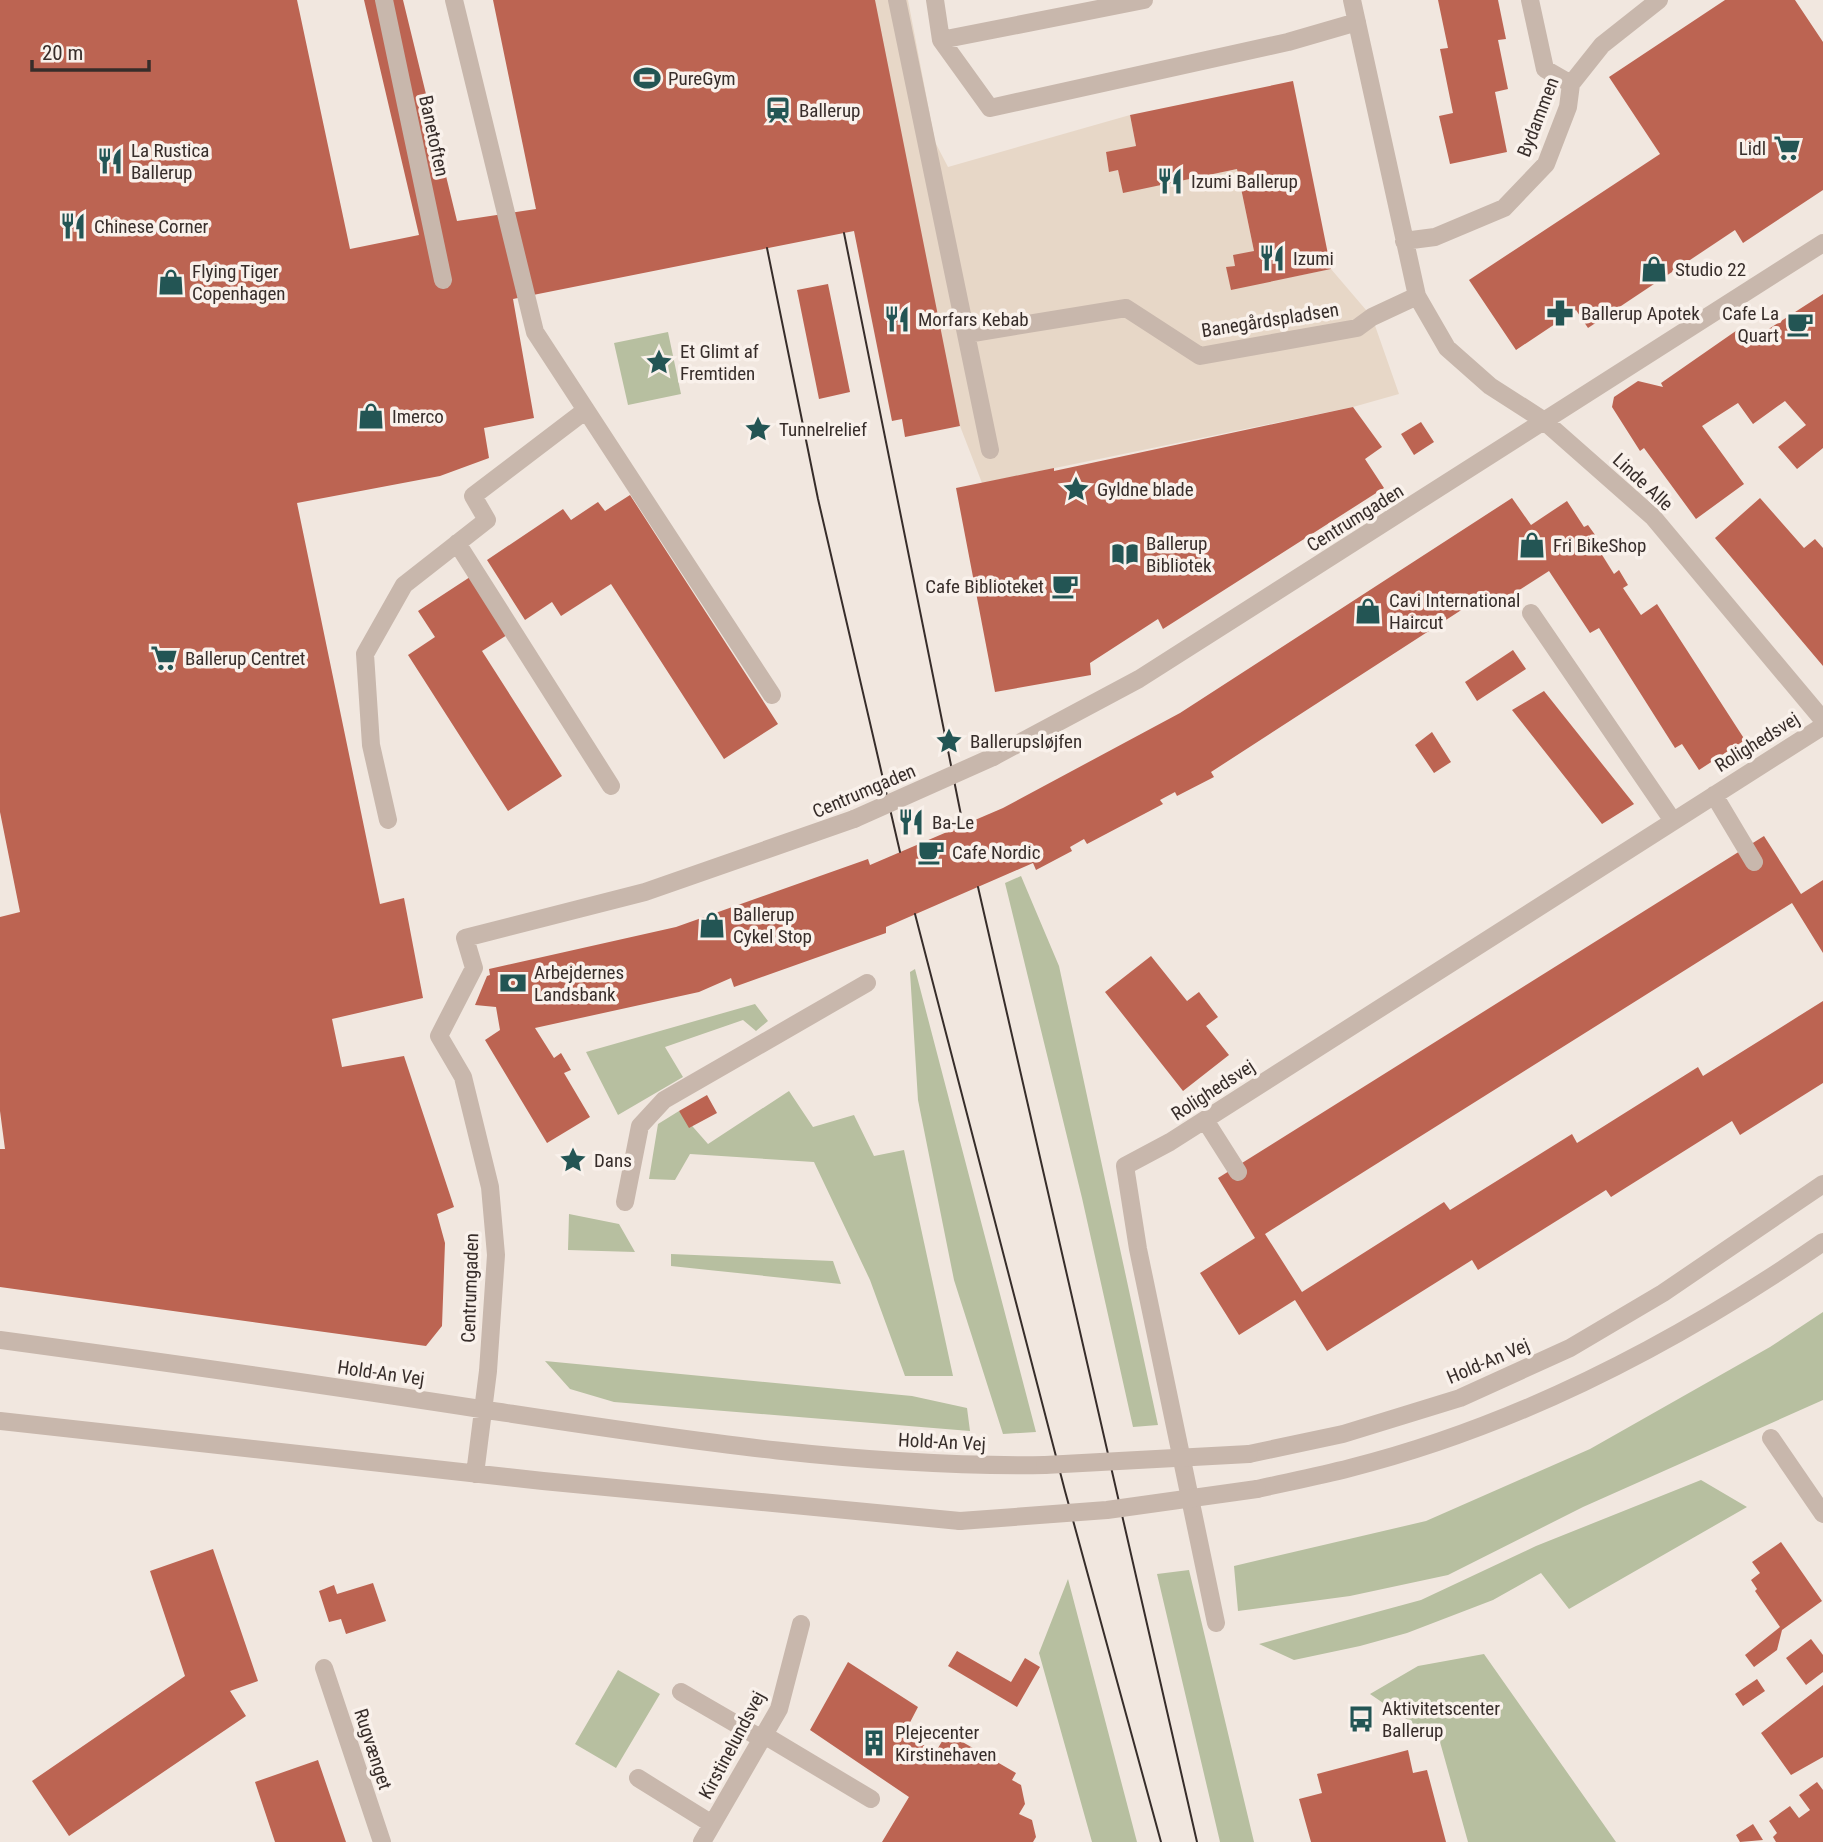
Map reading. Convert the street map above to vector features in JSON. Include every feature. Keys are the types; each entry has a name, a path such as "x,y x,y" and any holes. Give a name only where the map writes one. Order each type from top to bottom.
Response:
{"street":[{"name":"Banetoften","path":"384,0 443,280"},
{"path":"454,0 535,332 772,695"},
{"path":"897,0 915,100 990,450"},
{"path":"935,0 941,40 990,108 1288,42 1357,22"},
{"path":"941,40 1144,0"},
{"path":"1352,0 1418,296"},
{"path":"1530,0 1545,69 1571,84"},
{"name":"Bydammen","path":"1404,241 1435,237 1504,208 1546,164 1568,107 1571,84 1602,45 1659,0"},
{"name":"Centrumgaden","path":"475,1474 484,1409 496,1255 490,1187 463,1077 439,1036 474,968 465,938 645,892 854,819 993,757 1139,679 1518,440 1543,420 1823,243"},
{"name":"Banegårdspladsen","path":"967,334 1126,308 1199,356 1357,328 1372,317 1418,296"},
{"name":"Linde Alle","path":"1418,296 1447,348 1490,386 1543,420 1653,517 1823,723"},
{"path":"388,820 371,745 365,654 404,585 486,520 473,496 586,410"},
{"path":"457,543 611,786"},
{"path":"1531,612 1673,821"},
{"name":"Rolighedsvej","path":"1216,1623 1138,1249 1125,1166 1205,1119 1823,723"},
{"name":"Rolighedsvej","path":"1714,795 1754,862"},
{"path":"625,1202 640,1126 664,1100 867,983"},
{"path":"1205,1119 1238,1172"},
{"name":"Hold-An Vej","path":"0,1340 835,1456 955,1466 1100,1464 1249,1454 1343,1434 1461,1398 1570,1348 1663,1293 1823,1184"},
{"path":"0,1421 475,1474 960,1521 1107,1510 1256,1489 1352,1468 1475,1428 1586,1380 1683,1332 1750,1292 1823,1242"},
{"path":"1770,1438 1823,1514"},
{"name":"Kirstinelundsvej","path":"702,1842 779,1709 801,1624"},
{"name":"Rugvænget","path":"324,1668 382,1842"},
{"path":"681,1692 871,1799"},
{"path":"638,1779 712,1824"}],"green space":[{"path":"668,332 681,394 628,405 614,343"},
{"path":"1021,876 1059,966 1158,1425 1133,1427 1082,1198 1005,883"},
{"path":"915,969 1036,1432 1003,1434 954,1280 918,1100 910,972"},
{"path":"755,1004 768,1021 756,1031 743,1020 665,1047 683,1077 618,1115 586,1052"},
{"path":"789,1091 813,1127 854,1115 874,1156 904,1150 953,1376 905,1376 870,1280 814,1162 690,1154 675,1180 649,1179 658,1124 679,1111 708,1144"},
{"path":"569,1214 619,1224 635,1252 568,1250"},
{"path":"671,1254 833,1261 841,1284 671,1266"},
{"path":"1823,1312 1823,1400 1583,1507 1448,1575 1350,1596 1238,1611 1234,1566 1426,1521 1590,1449 1770,1347"},
{"path":"545,1361 912,1396 967,1408 970,1431 614,1402 570,1389"},
{"path":"1701,1480 1747,1507 1569,1609 1541,1573 1493,1600 1407,1633 1360,1646 1294,1660 1259,1644 1421,1600 1536,1546"},
{"path":"1189,1570 1254,1842 1220,1842 1157,1574"},
{"path":"1068,1579 1137,1842 1092,1842 1039,1653"},
{"path":"1484,1654 1616,1842 1468,1842 1440,1742 1370,1694 1418,1666"},
{"path":"618,1670 660,1694 616,1768 575,1744"}],"shaded area":[{"path":"874,0 908,0 935,142 948,167 1130,115 1136,146 1106,153 1109,171 1118,170 1123,192 1237,169 1254,251 1235,266 1227,268 1231,289 1331,269 1372,317 1399,394 1353,407 982,483 960,426 947,370"}],"building":[{"name":"Ballerup Centret","path":"0,0 297,0 350,249 419,235 364,0 403,0 457,221 536,209 493,0 875,0 960,426 905,437 902,419 892,421 854,231 513,299 534,418 484,428 489,458 440,476 297,503 380,904 404,898 423,998 332,1019 342,1067 404,1056 454,1207 437,1214 445,1243 442,1326 426,1346 0,1287 0,1149 5,1149 0,1111 0,917 20,912 0,812"},
{"path":"1438,0 1498,0 1506,39 1498,40 1508,89 1495,92 1507,152 1450,164 1439,116 1453,113 1440,49 1448,48"},
{"path":"1725,0 1795,0 1823,42 1823,190 1743,243 1735,230 1588,328 1576,310 1516,350 1469,280 1660,154 1609,77"},
{"path":"1293,81 1331,269 1231,290 1226,267 1235,266 1233,255 1254,251 1237,169 1123,193 1118,170 1109,172 1106,152 1136,146 1130,115"},
{"path":"828,284 850,392 819,399 797,290"},
{"path":"1823,294 1823,448 1797,469 1778,447 1806,425 1785,401 1753,424 1738,403 1702,426 1744,484 1696,519 1644,448 1640,451 1612,407 1614,397 1638,381 1663,387 1661,383 1743,326 1753,339"},
{"name":"Ballerup Bibliotek","path":"1353,407 1382,447 1365,459 1384,488 1163,629 1158,619 1090,663 1091,675 995,692 956,488 1054,468 1054,471"},
{"path":"1421,422 1434,442 1414,455 1401,434"},
{"path":"630,495 778,724 724,759 611,584 561,616 552,602 525,620 487,560 563,509 571,520 598,502 605,511"},
{"path":"1512,498 1531,525 1567,501 1584,527 1588,525 1598,539 1594,542 1614,574 1619,570 1628,585 1623,588 1641,615 1657,604 1745,740 1699,770 1682,744 1675,748 1599,628 1590,633 1549,571 1491,608 1483,596 1211,772 1214,777 1177,796 1175,792 1160,800 1163,804 1087,844 1084,839 1070,847 1072,851 1036,870 1033,863 886,927 886,933 734,987 731,978 699,992 535,1028 554,1058 561,1053 571,1070 564,1073 590,1117 547,1143 485,1040 500,1030 496,1007 475,1005 487,976 490,975 489,969 676,927 868,859 870,865 1003,808 1180,713"},
{"path":"1760,498 1804,548 1815,539 1823,548 1823,666 1715,538"},
{"path":"470,577 507,635 482,651 562,776 508,811 408,655 435,637 418,611"},
{"path":"1513,650 1526,669 1477,701 1465,682"},
{"path":"1544,691 1634,804 1602,824 1512,710"},
{"path":"1432,732 1451,762 1434,773 1415,745"},
{"path":"1764,836 1801,894 1823,880 1823,953 1792,903 1265,1234 1302,1292 1444,1202 1450,1210 1572,1134 1577,1143 1698,1067 1703,1076 1823,1001 1823,1083 1740,1135 1732,1121 1611,1197 1606,1190 1478,1270 1472,1260 1327,1351 1295,1300 1239,1335 1200,1273 1255,1238 1218,1178"},
{"path":"1151,956 1187,1001 1199,992 1218,1017 1206,1026 1229,1055 1183,1091 1105,992"},
{"path":"707,1095 717,1113 689,1128 679,1111"},
{"path":"1781,1542 1822,1601 1782,1630 1777,1650 1754,1667 1745,1655 1780,1627 1755,1591 1757,1589 1751,1580 1760,1573 1752,1562"},
{"path":"213,1549 258,1681 230,1691 246,1716 69,1836 32,1781 185,1676 150,1571"},
{"path":"373,1583 386,1621 346,1634 341,1619 329,1622 319,1591 334,1585 337,1594"},
{"path":"1811,1639 1823,1655 1823,1672 1806,1685 1786,1658"},
{"path":"957,1651 1011,1682 1025,1658 1040,1667 1017,1707 948,1666"},
{"name":"Plejecenter Kirstinehaven","path":"848,1662 918,1707 905,1732 935,1753 947,1733 1016,1773 1012,1780 1021,1785 1025,1804 1019,1814 1032,1820 1036,1837 1033,1842 882,1842 909,1797 810,1730"},
{"path":"1757,1679 1765,1691 1743,1706 1735,1694"},
{"path":"1823,1685 1823,1757 1791,1775 1761,1733"},
{"path":"1408,1750 1413,1773 1427,1770 1446,1842 1311,1842 1299,1799 1322,1793 1317,1774"},
{"path":"318,1760 346,1842 275,1842 255,1782"},
{"path":"1817,1782 1823,1790 1823,1842 1776,1842 1773,1837 1777,1833 1769,1821 1790,1806 1799,1818 1810,1810 1799,1795"},
{"path":"1753,1824 1763,1840 1740,1842 1736,1835"}],"tram line":[{"path":"844,233 963,825"},
{"path":"767,248 818,499 900,852"},
{"path":"978,887 1197,1842"},
{"path":"915,914 1065,1491 1161,1842"}],"place":[{"name":"PureGym","path":"647,78"},
{"name":"Ballerup","path":"778,110"},
{"name":"Lidl","path":"1787,148"},
{"name":"La Rustica Ballerup","path":"110,161"},
{"name":"Izumi Ballerup","path":"1170,181"},
{"name":"Chinese Corner","path":"73,226"},
{"name":"Izumi","path":"1272,258"},
{"name":"Studio 22","path":"1654,269"},
{"name":"Flying Tiger Copenhagen","path":"171,282"},
{"name":"Ballerup Apotek","path":"1560,313"},
{"name":"Morfars Kebab","path":"897,319"},
{"name":"Cafe La Quart","path":"1800,324"},
{"name":"Et Glimt af Fremtiden","path":"659,362"},
{"name":"Imerco","path":"371,416"},
{"name":"Tunnelrelief","path":"758,429"},
{"name":"Gyldne blade","path":"1076,489"},
{"name":"Fri BikeShop","path":"1532,545"},
{"name":"Ballerup Bibliotek","path":"1125,554"},
{"name":"Cafe Biblioteket","path":"1065,586"},
{"name":"Cavi International Haircut","path":"1368,611"},
{"name":"Ballerup Centret","path":"164,658"},
{"name":"Ballerupsløjfen","path":"949,741"},
{"name":"Ba-Le","path":"911,822"},
{"name":"Cafe Nordic","path":"931,852"},
{"name":"Ballerup Cykel Stop","path":"712,925"},
{"name":"Arbejdernes Landsbank","path":"513,983"},
{"name":"Dans","path":"573,1160"},
{"name":"Aktivitetscenter Ballerup","path":"1361,1719"},
{"name":"Plejecenter Kirstinehaven","path":"874,1743"}]}
